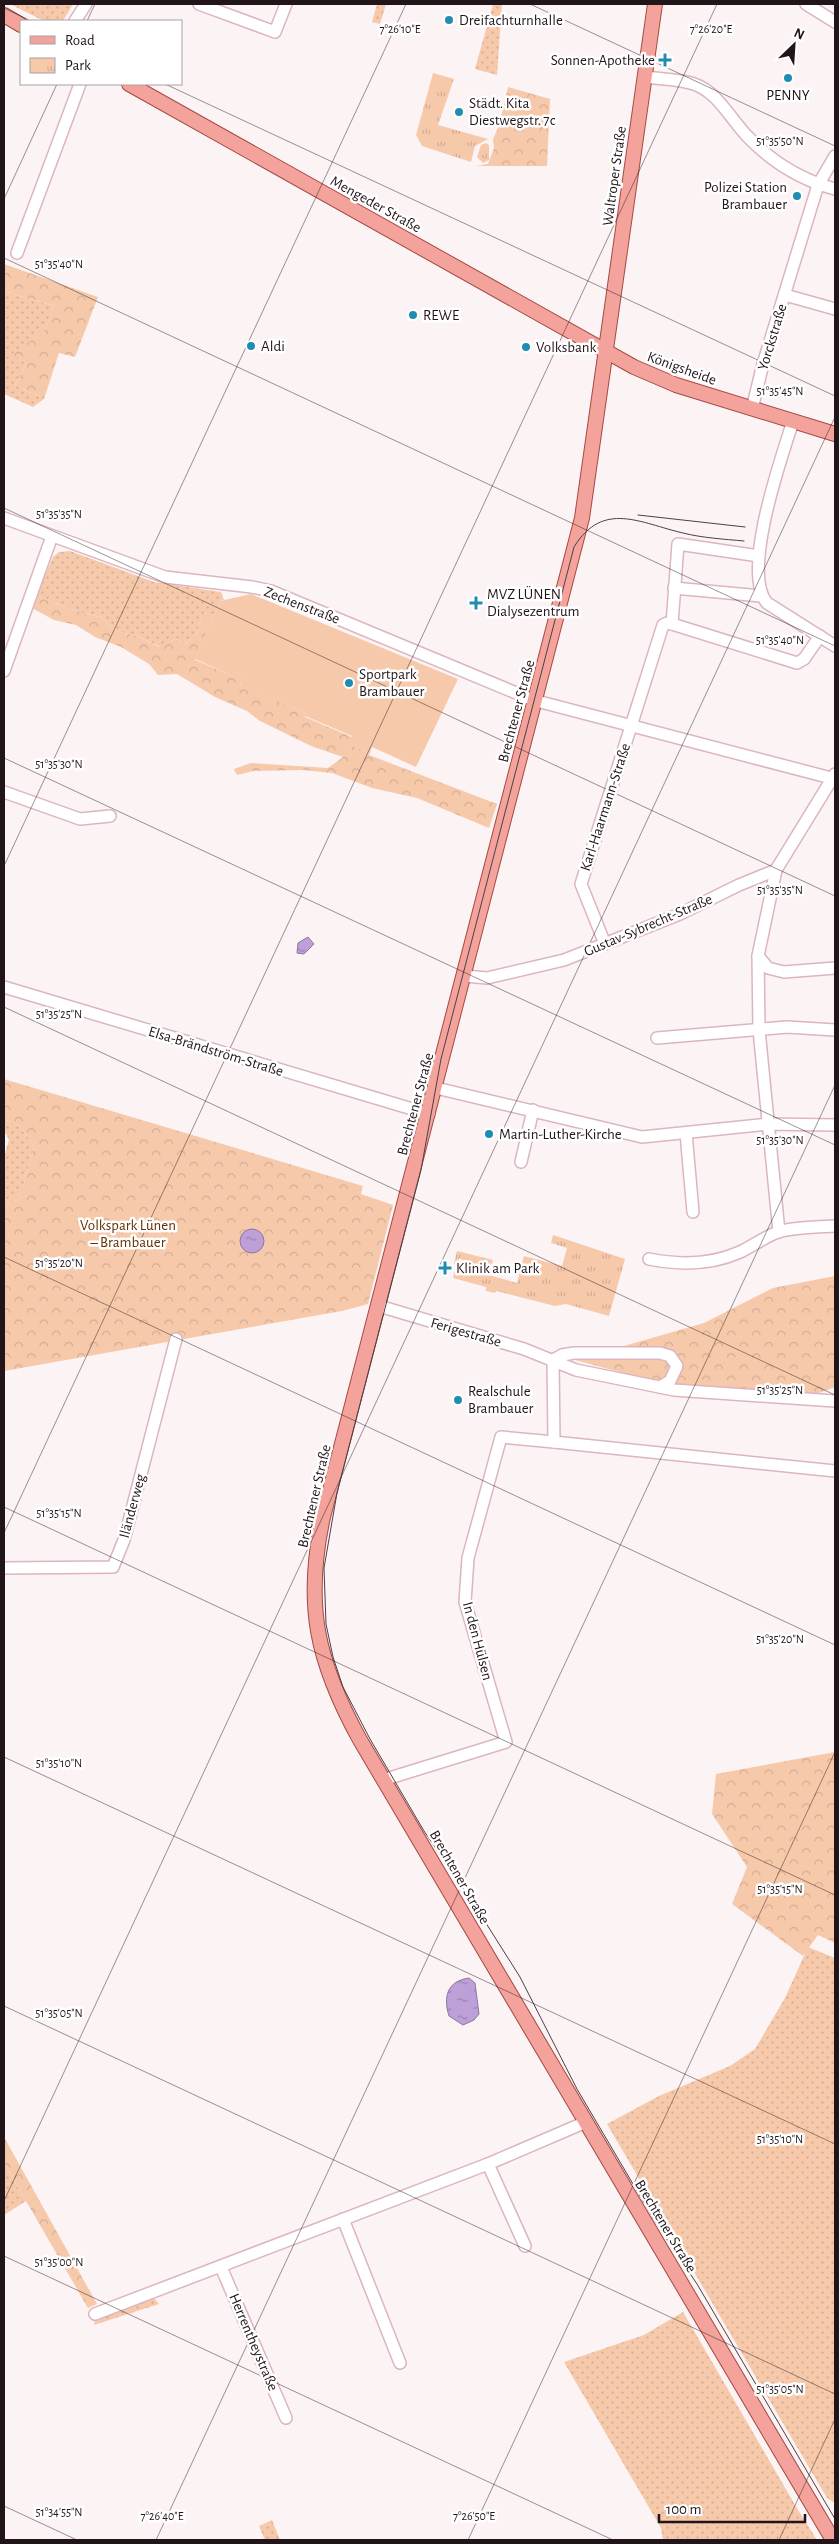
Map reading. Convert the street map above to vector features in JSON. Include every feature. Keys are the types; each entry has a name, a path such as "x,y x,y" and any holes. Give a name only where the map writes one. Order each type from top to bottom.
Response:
{"main road":[{"name":"Waltroper Straße","path":"606,353 655,4"},
{"path":"4,15 20,24"},
{"name":"Mengeder Straße","path":"131,85 606,353"},
{"name":"Königsheide","path":"606,353 676,385 835,434"},
{"name":"Brechtener Straße","path":"606,353 582,518 436,1088 323,1517 316,1558 314,1596 318,1634 329,1677 349,1721 833,2540"}],"street":[{"path":"76,20 86,4"},
{"path":"199,4 275,32 286,4"},
{"path":"806,4 835,22"},
{"path":"644,77 694,84 706,91 764,152 796,174 818,185 835,189"},
{"path":"17,253 80,85"},
{"name":"Yorckstraße","path":"752,409 763,364 818,185 835,156"},
{"name":"Yorckstraße","path":"784,295 835,309"},
{"path":"793,422 765,514 760,556 761,596 767,603 835,646"},
{"name":"Zechenstraße","path":"4,518 165,577 272,591 535,701"},
{"path":"4,670 52,536"},
{"name":"Karl-Haarmann-Straße","path":"605,944 581,884 631,726 668,625 678,544 760,556"},
{"path":"674,588 761,596"},
{"path":"668,625 797,664 804,659 820,636"},
{"name":"Karl-Haarmann-Straße","path":"535,701 834,777"},
{"path":"779,1232 758,1030 758,956 776,870 834,777"},
{"path":"4,792 80,819 110,816"},
{"name":"Gustav-Sybrecht-Straße","path":"465,976 487,978 564,960 680,914 739,885 776,870"},
{"path":"758,956 768,968 784,972 835,968"},
{"name":"Elsa-Brändström-Straße","path":"4,987 428,1114"},
{"path":"658,1038 788,1027 835,1030"},
{"path":"436,1088 533,1110 642,1138 768,1124 835,1125"},
{"path":"521,1162 533,1110"},
{"path":"686,1133 693,1212"},
{"path":"649,1259 670,1263 696,1264 738,1253 779,1232 799,1228 835,1226"},
{"name":"Ferigestraße","path":"379,1306 524,1349 576,1370 660,1387 835,1401"},
{"name":"Iländerweg","path":"4,1568 112,1567 124,1540 176,1339"},
{"path":"554,1442 553,1360 562,1355 601,1352 647,1352 670,1356 677,1366 675,1376 670,1382 660,1387"},
{"name":"In den Hülsen","path":"383,1780 506,1742 465,1602 468,1558 501,1437 835,1471"},
{"path":"95,2314 488,2164 586,2122"},
{"path":"488,2164 525,2246"},
{"path":"342,2219 400,2363"},
{"name":"Herrentheystraße","path":"221,2267 286,2418"}],"green space":[{"path":"10,4 73,4 64,20 42,20"},
{"path":"377,4 386,4 380,24 372,22"},
{"path":"493,4 502,4 497,75 475,69"},
{"path":"433,73 454,79 438,125 488,139 475,146 471,162 422,146 416,135"},
{"path":"508,87 550,99 547,166 476,166 488,164 494,148 493,139 499,126"},
{"path":"486,143 489,145 489,160 483,163 477,157 481,145"},
{"path":"4,264 98,297 75,357 59,353 44,399 15,385 26,364 12,354 45,330 54,306 4,291"},
{"path":"4,291 54,306 45,330 13,354 26,364 15,385 44,399 33,407 4,394"},
{"path":"70,551 154,582 221,592 224,600 220,601 214,615 202,613 197,634 185,644 177,638 160,647 137,636 116,631 100,617 36,596 53,557 59,552"},
{"name":"Sportpark Brambauer","path":"251,594 458,679 416,767 372,747 370,753 349,744 352,736 305,716 306,713 240,686 242,680 195,659 220,601"},
{"path":"36,596 100,617 116,631 137,636 159,647 177,638 185,644 197,634 202,613 214,615 195,660 243,680 240,685 306,713 305,717 352,737 349,744 370,753 369,755 497,804 489,828 417,798 372,788 332,773 303,770 253,771 237,775 234,769 251,763 328,768 343,757 311,746 260,721 247,711 215,697 177,674 158,675 149,664 121,647 95,637 76,625 54,620 32,608"},
{"name":"Volkspark Lünen – Brambauer","path":"4,1079 363,1186 361,1194 393,1205 368,1304 342,1311 4,1371 4,1206 15,1201 22,1190 34,1148 22,1130 4,1119"},
{"path":"4,1119 22,1130 34,1148 22,1190 15,1201 4,1206 4,1157 9,1140 4,1130"},
{"path":"553,1235 625,1259 609,1316 566,1304 555,1306 496,1291 495,1293 486,1291 486,1287 453,1278 455,1270 462,1272 465,1261 459,1258 457,1265 454,1264 457,1251 493,1260 489,1275 517,1283 524,1256 562,1266 567,1248 551,1243"},
{"path":"835,1276 835,1387 811,1396 672,1386 575,1360 704,1323 773,1288"},
{"path":"835,1752 835,1943 818,1935 803,1956 732,1904 747,1867 712,1814 716,1774"},
{"path":"808,1947 835,1958 835,2500 833,2502 827,2498 607,2124 659,2096 730,2066 755,2049 785,1998"},
{"path":"4,2137 97,2304 88,2308 4,2163"},
{"path":"4,2163 26,2201 4,2215"},
{"path":"152,2296 159,2304 94,2325 95,2319"},
{"path":"683,2312 817,2540 663,2540 661,2528 564,2362 644,2335"},
{"path":"272,2520 280,2540 265,2540 259,2526"}],"water":[{"path":"308,937 314,944 304,954 297,953 298,943"},
{"path":"252,1229 261,1232 264,1241 261,1250 252,1253 243,1250 240,1241 243,1232"},
{"path":"469,1978 475,1983 479,2014 474,2020 463,2025 449,2016 446,2002 451,1986"}],"tram line":[{"path":"638,515 745,527"},
{"path":"744,541 691,535 637,521 610,519 597,524 585,532 574,547 441,1059 421,1170 337,1493 324,1568 326,1624 333,1657 343,1687 370,1739 424,1831 520,1977 577,2089 656,2223 697,2284 835,2519"}],"place":[{"name":"Dreifachturnhalle","path":"449,20"},
{"name":"Sonnen-Apotheke","path":"665,60"},
{"name":"PENNY","path":"788,78"},
{"name":"Städt. Kita Diestwegstr. 7c","path":"459,112"},
{"name":"Polizei Station Brambauer","path":"797,196"},
{"name":"REWE","path":"413,315"},
{"name":"Aldi","path":"251,346"},
{"name":"Volksbank","path":"526,347"},
{"name":"MVZ LÜNEN Dialysezentrum","path":"476,603"},
{"name":"Sportpark Brambauer","path":"349,683"},
{"name":"Martin-Luther-Kirche","path":"489,1134"},
{"name":"Klinik am Park","path":"445,1268"},
{"name":"Realschule Brambauer","path":"458,1400"}]}
